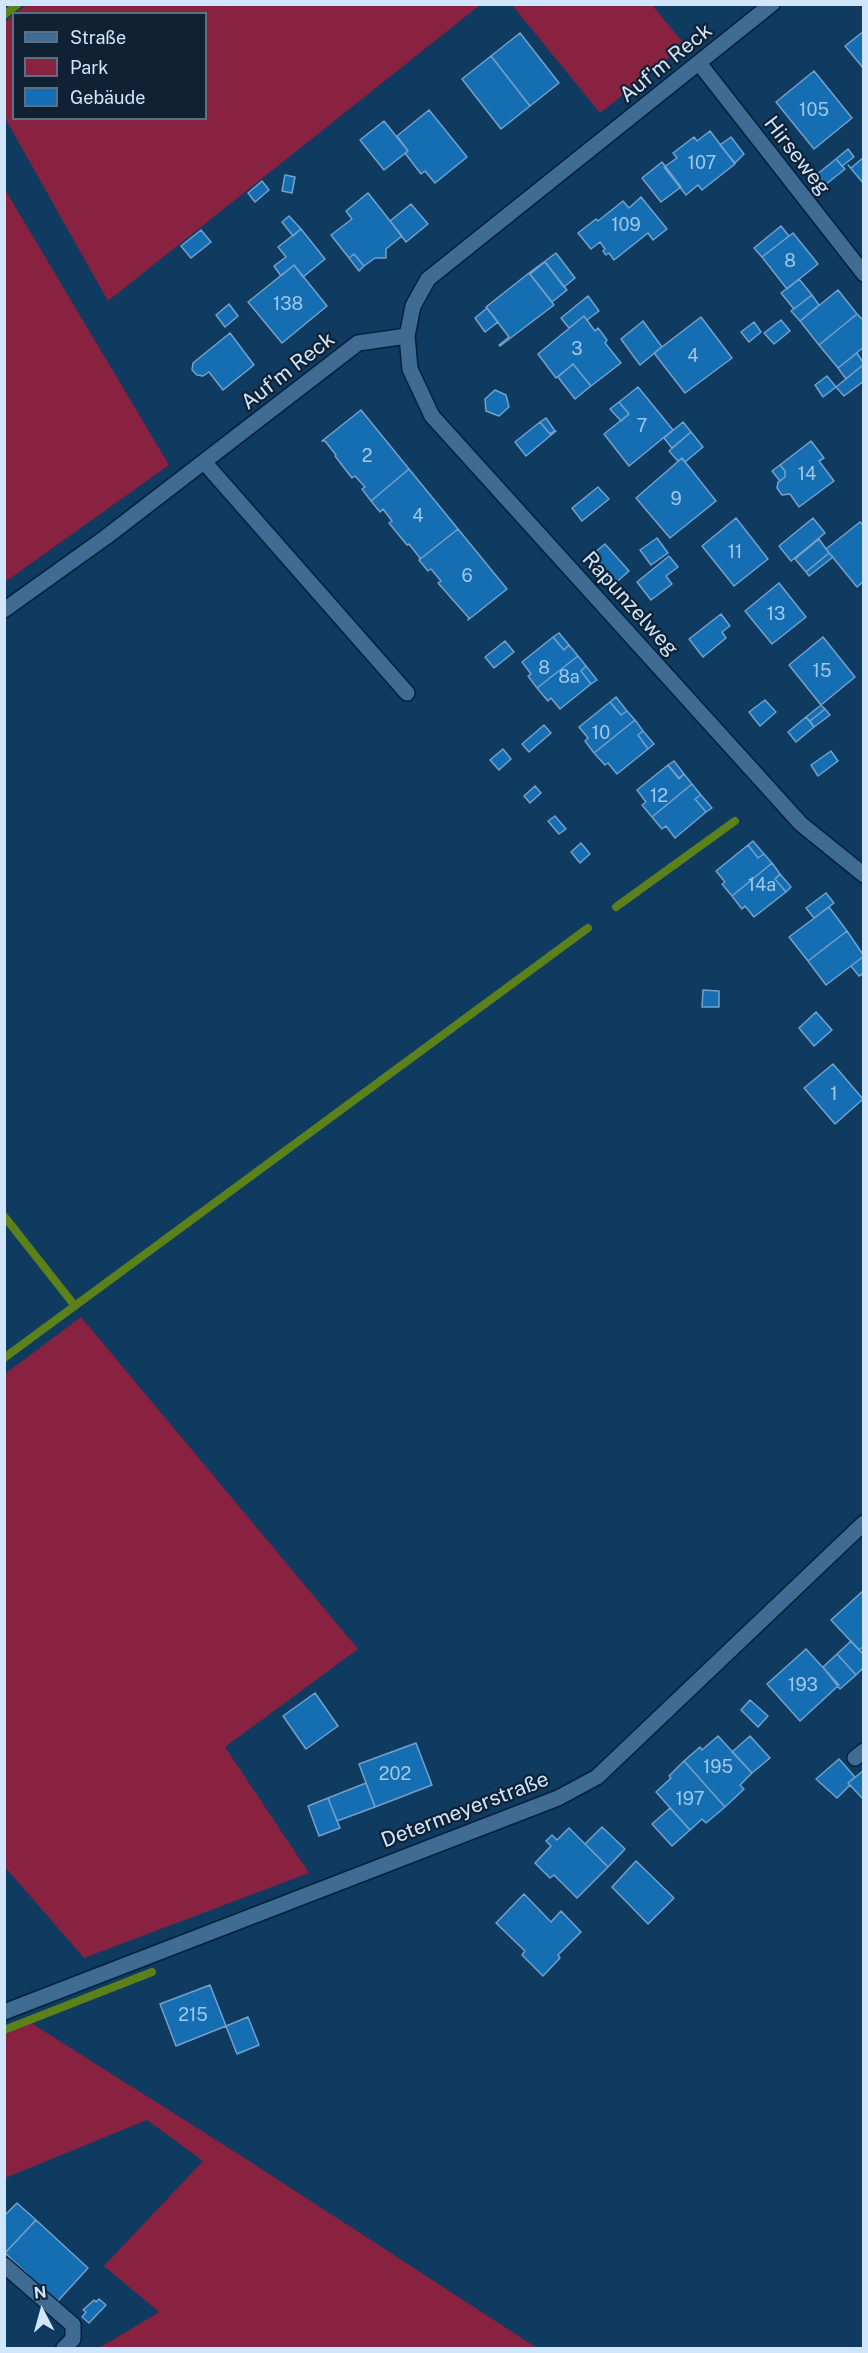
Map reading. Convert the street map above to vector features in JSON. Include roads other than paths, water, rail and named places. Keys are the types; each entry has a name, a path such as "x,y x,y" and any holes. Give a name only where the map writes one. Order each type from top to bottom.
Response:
{"street":[{"name":"Auf'm Reck","path":"4,610 205,463 358,343 407,336 413,306 428,279 772,4"},
{"name":"Hirseweg","path":"699,63 864,274"},
{"name":"Rapunzelweg","path":"407,336 410,369 432,416 801,824 864,875"},
{"path":"205,463 407,693"},
{"name":"Determeyerstraße","path":"4,2012 558,1798 597,1777 864,1523"},
{"path":"4,2265 73,2325 73,2339 64,2349"}],"waterway":[{"path":"4,15 18,4"},
{"path":"616,907 735,821"},
{"path":"4,1358 588,928"},
{"path":"4,1216 75,1306"},
{"path":"4,2030 152,1972"}]}
